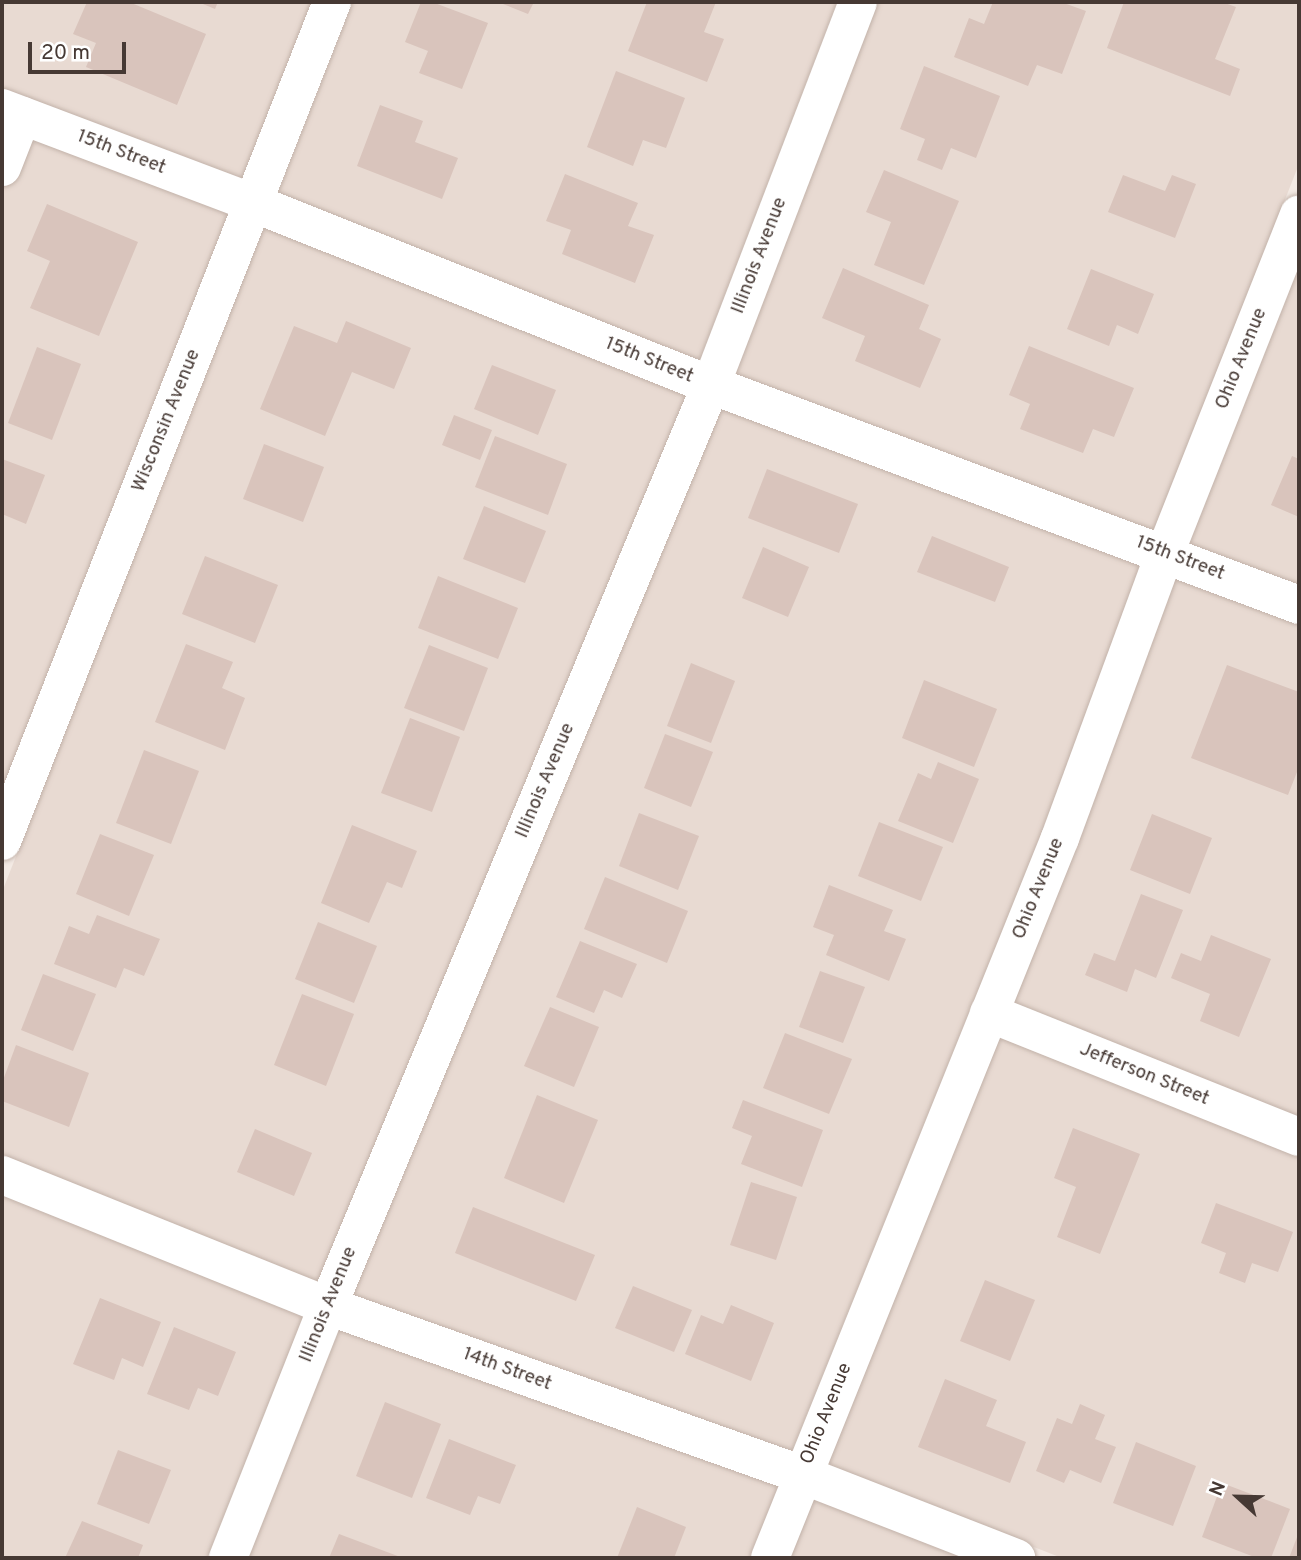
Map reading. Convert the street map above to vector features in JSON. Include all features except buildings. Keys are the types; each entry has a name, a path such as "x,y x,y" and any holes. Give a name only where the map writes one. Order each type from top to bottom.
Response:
{"street":[{"name":"Wisconsin Avenue","path":"2,841 332,2"},
{"name":"Illinois Avenue","path":"228,1558 328,1306 711,385 858,2"},
{"name":"15th Street","path":"12,112 253,203 711,385 1299,605"},
{"path":"2,167 12,112"},
{"name":"Ohio Avenue","path":"770,1558 1060,838 1165,553 1299,215"},
{"name":"Jefferson Street","path":"989,1013 1299,1137"},
{"name":"14th Street","path":"2,1175 328,1306 803,1475 1016,1558"}],"shaded area":[{"path":"2,2 312,2 241,181 2,90"},
{"path":"353,2 837,2 699,362 277,195"},
{"path":"878,2 1299,2 1299,164 1154,531 734,376"},
{"path":"2,126 229,212 2,789"},
{"path":"264,226 687,394 317,1284 2,1157 2,892"},
{"path":"1299,267 1299,587 1189,544"},
{"path":"722,407 1142,562 1042,831 791,1453 352,1297"},
{"path":"1177,575 1299,623 1299,1119 1013,1004"},
{"path":"1000,1036 1299,1156 1299,1558 1062,1558 827,1466"},
{"path":"2,1193 304,1315 207,1558 2,1558"},
{"path":"340,1328 779,1484 749,1558 248,1558"},
{"path":"814,1497 969,1558 790,1558"}]}
